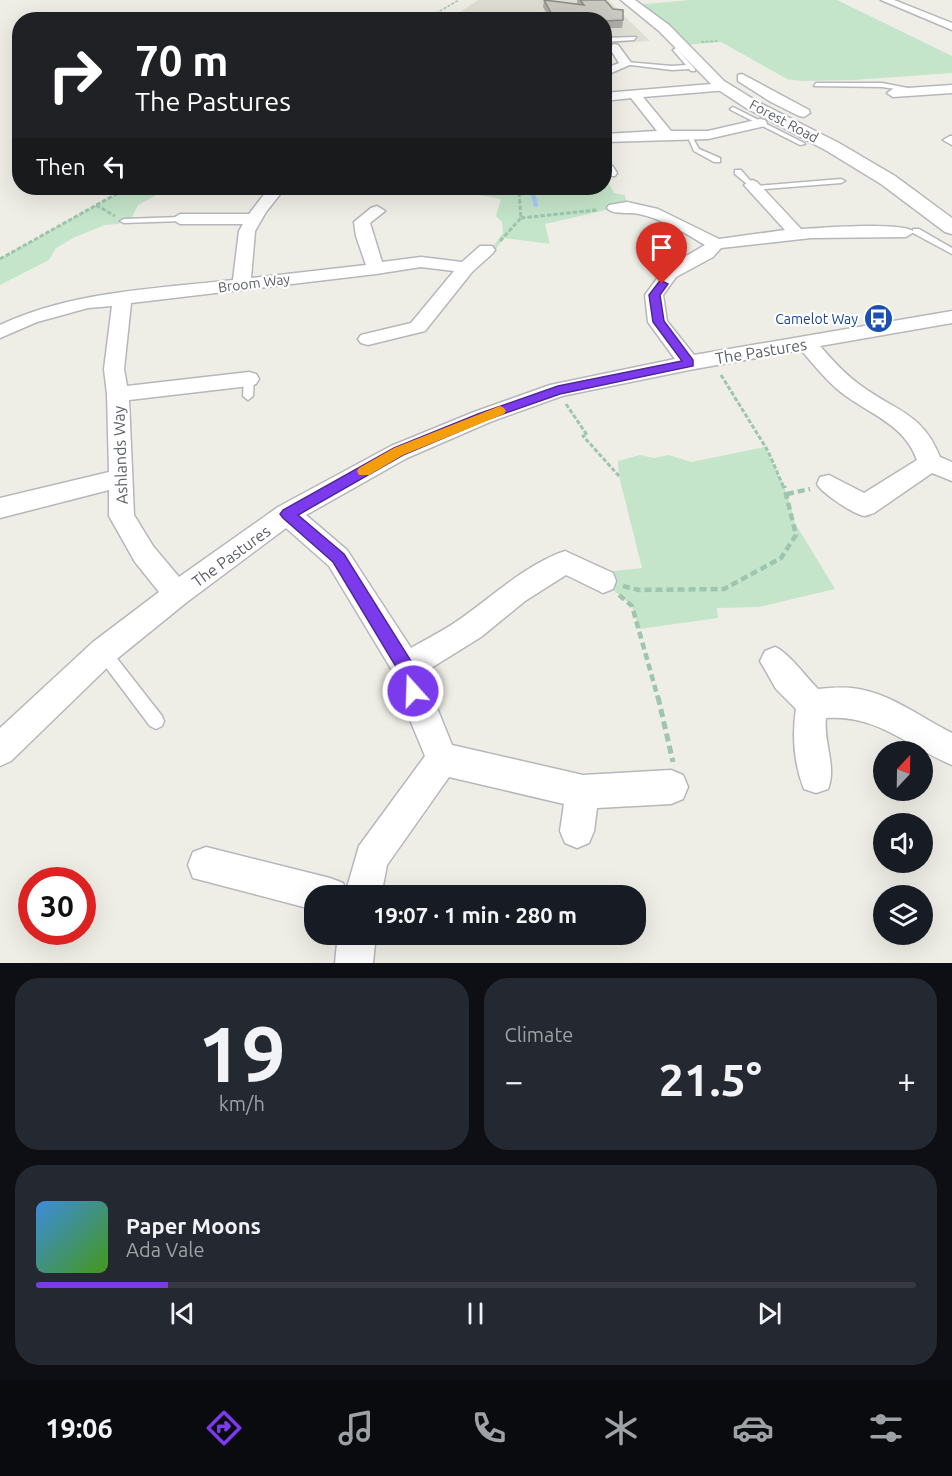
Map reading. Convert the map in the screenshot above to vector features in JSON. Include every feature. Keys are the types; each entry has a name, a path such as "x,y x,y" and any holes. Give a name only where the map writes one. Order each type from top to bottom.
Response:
{"street":[{"name":"Forest Road","path":"627,0 664,28 724,87 769,122 833,147 888,180 952,228"},
{"path":"886,0 952,27"},
{"path":"612,48 626,64 612,70"},
{"path":"742,78 775,99 804,113"},
{"path":"612,96 724,87"},
{"path":"893,93 911,87 952,89"},
{"path":"634,94 667,135"},
{"path":"612,138 708,135 818,110"},
{"path":"753,186 796,233"},
{"path":"242,284 247,231 253,219 272,195"},
{"path":"623,203 676,222 716,244"},
{"path":"376,269 364,237 362,222 377,211"},
{"path":"180,219 208,213 253,219"},
{"path":"700,361 658,322 654,295 670,273 707,252 716,244 796,233 913,229"},
{"path":"368,339 418,327 466,268 486,250"},
{"name":"Broom Way","path":"0,332 30,318 87,303 376,269 405,262 434,261 466,268"},
{"name":"Ashlands Way","path":"122,299 114,369 118,394 122,516 144,554 177,594"},
{"name":"The Pastures","path":"0,750 103,652 177,594 288,514 399,452 482,417 558,390 700,361 952,317"},
{"path":"807,344 826,366 852,390 906,423 941,467 883,492 865,506 829,484"},
{"path":"118,394 249,387"},
{"path":"0,508 122,478"},
{"path":"288,514 338,558 405,666 413,691 442,759"},
{"path":"405,666 471,628 566,552 603,581"},
{"path":"775,661 787,679 812,704 854,703 885,714 933,742 952,749"},
{"path":"812,704 809,729 816,777"},
{"path":"442,759 583,792 671,787"},
{"path":"365,885 371,858 442,759"},
{"path":"577,831 583,792"},
{"path":"206,865 304,890"},
{"path":"354,963 356,945"}],"lane":[{"path":"612,43 634,38"},
{"path":"676,50 695,72"},
{"path":"626,64 672,68 689,67"},
{"path":"816,85 911,87"},
{"path":"733,109 769,122 801,144"},
{"path":"689,136 696,150 717,160"},
{"path":"738,172 753,186 841,181"},
{"path":"124,221 180,219"},
{"path":"913,229 952,251"},
{"path":"103,652 156,721"}],"path":[{"path":"438,12 459,0"},
{"path":"0,259 114,195"},
{"path":"519,195 521,218"},
{"path":"486,250 492,248 521,218 623,203"},
{"path":"96,205 124,221"},
{"path":"603,581 639,590 724,589 781,558 796,535 788,494 765,447 700,361"},
{"path":"558,390 586,435 583,436 619,476"},
{"path":"603,581 632,606 668,733 675,777 671,787"}],"shaded area":[{"path":"478,0 608,0 650,41 612,44 612,12 460,12"}],"green space":[{"path":"690,0 837,0 952,56 952,73 854,80 787,79 721,42 682,45 634,5"},
{"path":"612,189 614,193 625,195 627,205 545,224 550,244 504,238 496,249 492,248 503,233 502,222 496,216 501,199 480,195 612,195"},
{"path":"114,195 156,195 138,205 132,217 118,224 105,225 75,237 56,248 49,260 0,285 0,259"},
{"path":"765,447 787,494 795,523 835,589 759,607 717,608 718,618 639,629 632,606 603,581 604,572 642,568 619,476 618,461 640,455 654,458 669,455 691,462"}],"building":[{"path":"544,0 584,5 580,0 605,0 613,9 623,10 623,20 612,21 612,12 551,12"}],"waterway":[{"path":"533,195 536,205"}],"slow traffic":[{"path":"364,471 399,452 500,411"}],"place":[{"name":"Camelot Way","path":"879,319"}],"route":[{"path":"413,691 405,666 338,558 288,514 399,452 482,417 558,390 689,363 658,322 654,295 662,284"}]}
